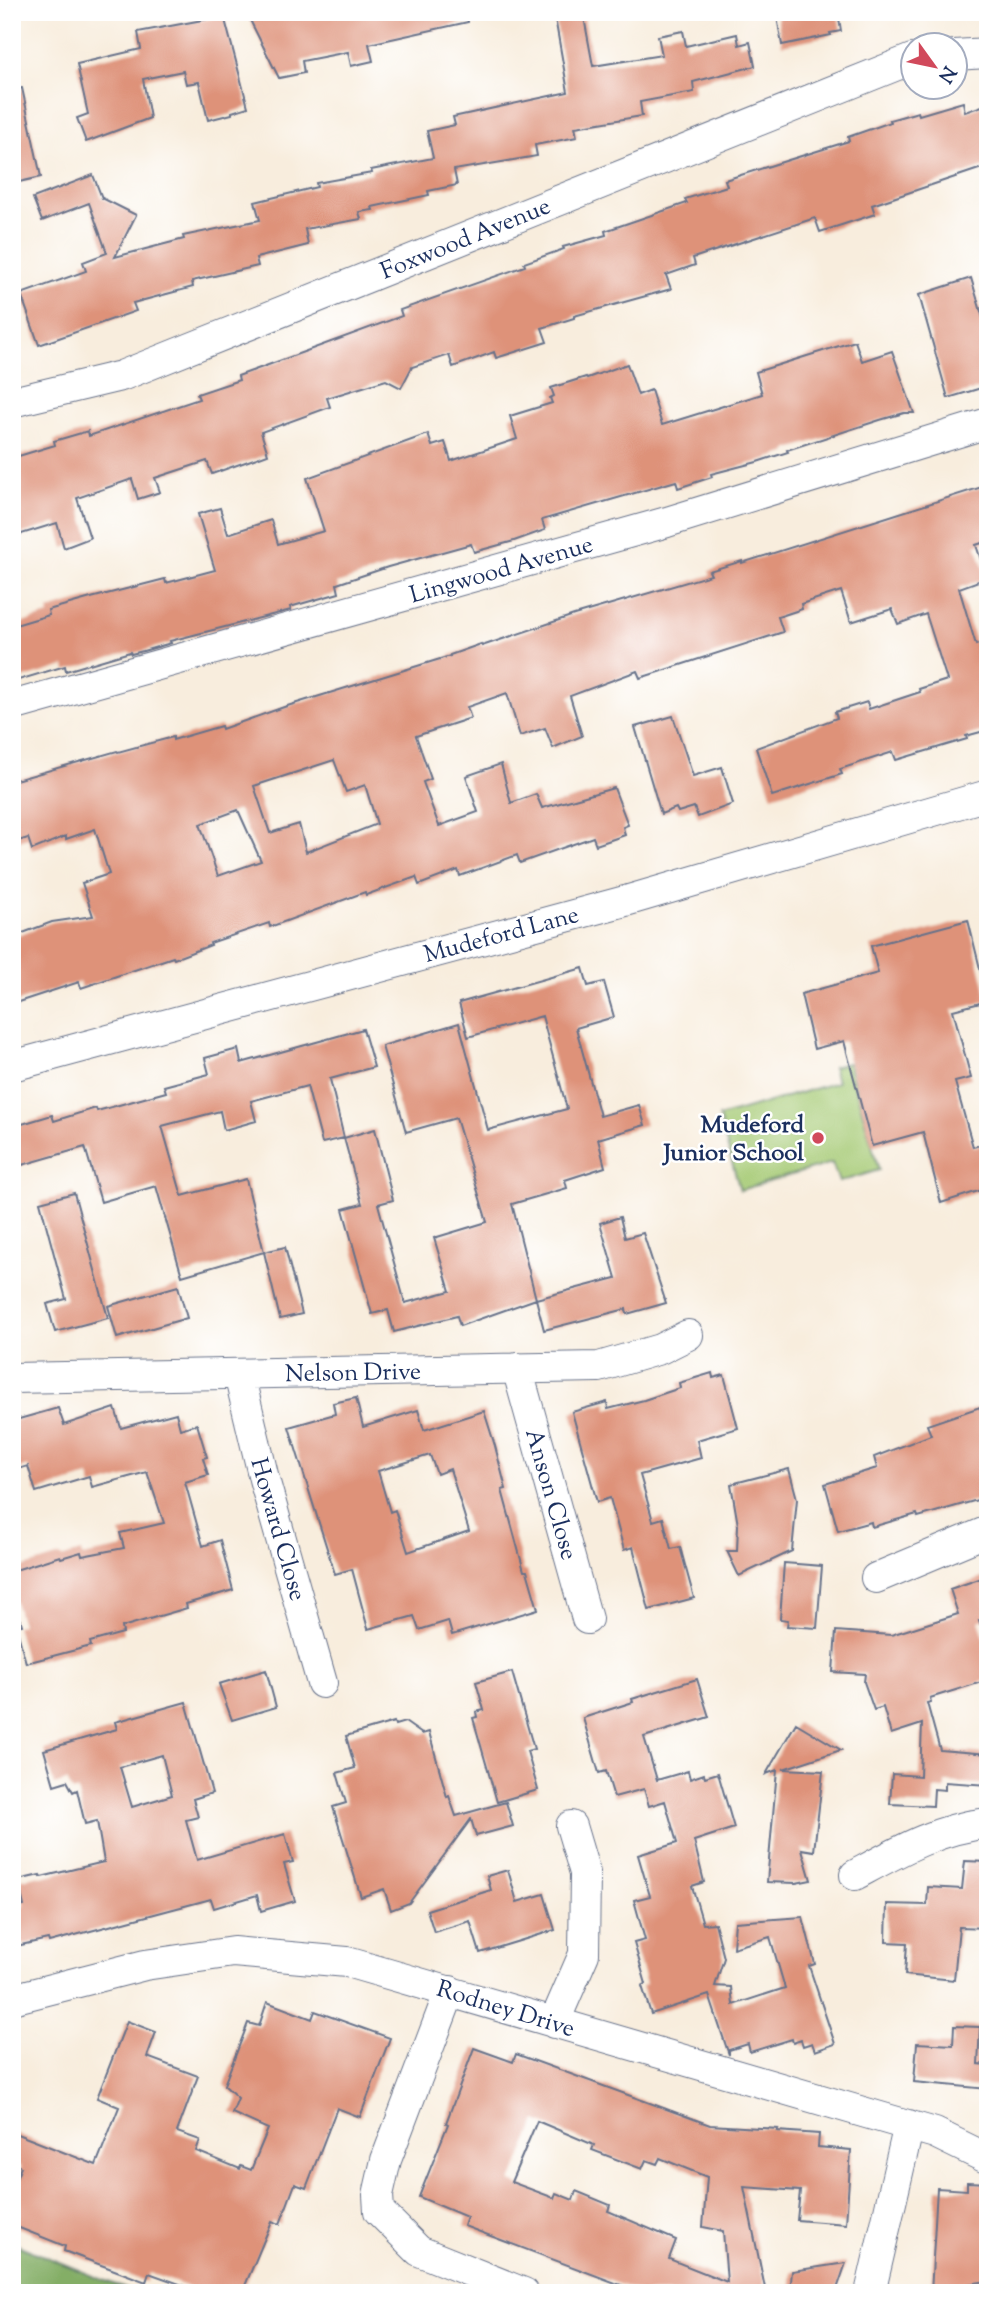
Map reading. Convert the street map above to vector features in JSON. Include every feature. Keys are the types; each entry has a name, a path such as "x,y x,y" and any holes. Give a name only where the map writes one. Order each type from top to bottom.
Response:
{"street":[{"path":"968,54 988,52"},
{"name":"Foxwood Avenue","path":"12,402 121,376 898,65"},
{"name":"Lingwood Avenue","path":"12,706 667,522 988,423"},
{"name":"Mudeford Lane","path":"12,1066 654,893 988,795"},
{"name":"Nelson Drive","path":"12,1378 599,1367 660,1349 688,1335"},
{"name":"Anson Close","path":"517,1368 587,1619"},
{"name":"Howard Close","path":"239,1374 264,1479 322,1683"},
{"path":"876,1578 988,1531"},
{"path":"855,1875 933,1834 988,1823"},
{"path":"554,2023 584,1954 585,1873 571,1826"},
{"name":"Rodney Drive","path":"12,1999 145,1965 233,1952 347,1962 936,2133 988,2159"},
{"path":"450,1991 386,2160 378,2194 379,2211 419,2251 524,2293"},
{"path":"870,2293 909,2125"}],"green space":[{"path":"848,1063 879,1170 839,1182 832,1163 740,1190 719,1117 837,1082 833,1067"},
{"path":"12,2243 135,2293 12,2293"}],"building":[{"path":"246,12 467,12 468,22 369,44 373,61 351,66 348,52 302,61 304,73 279,78"},
{"path":"554,12 583,12 593,66 662,55 658,36 683,31 686,46 737,34 739,45 750,42 755,66 693,82 694,92 640,102 642,116 575,127 577,137 535,145 537,156 454,170 457,185 428,191 429,195 372,207 373,210 359,212 361,219 305,229 308,245 256,258 258,266 192,281 193,287 133,303 136,311 39,345 21,294 86,271 83,262 107,253 89,203 42,221 33,198 93,175 102,198 136,215 115,257 184,239 183,236 260,220 255,202 317,187 316,183 433,158 427,131 455,125 453,117 568,92"},
{"path":"786,12 838,12 841,31 782,45 777,17 787,15"},
{"path":"224,16 248,107 208,120 199,82 186,84 183,71 143,79 150,118 86,142 77,118 88,114 77,64 141,49 138,32"},
{"path":"22,88 41,177 19,182 12,152 12,89"},
{"path":"963,102 965,112 988,104 988,166 872,205 875,214 820,232 815,218 693,258 695,265 666,275 671,289 574,316 542,328 547,342 496,358 494,352 453,367 449,355 412,367 401,388 386,380 327,398 330,407 261,432 268,454 212,474 207,461 155,478 160,492 138,499 132,479 77,498 90,538 64,548 57,523 12,537 12,458 55,445 54,441 88,431 89,436 199,399 197,394 239,380 238,376 402,316 400,310 525,266 524,263 564,249 563,247 606,235 605,231 687,203 685,199 727,186 725,180 849,141 848,137 891,122 890,120 918,112 919,115"},
{"path":"971,278 988,335 988,386 948,398 919,295"},
{"path":"855,341 862,361 892,351 914,413 880,420 757,462 711,474 712,477 678,488 676,481 542,520 545,530 514,541 474,552 471,544 388,567 337,584 339,593 290,607 291,610 66,671 65,666 12,682 12,626 49,615 48,610 91,598 165,579 166,583 215,570 198,514 220,508 228,534 271,520 278,544 324,531 307,478 428,434 432,446 445,442 451,461 517,439 510,416 552,403 550,398 554,396 551,388 627,364 638,395 651,390 662,425 762,394 756,372"},
{"path":"988,485 988,541 976,545 987,578 959,588 976,645 988,641 988,730 896,760 893,752 840,769 842,774 772,796 756,748 837,718 835,712 867,702 869,709 947,680 926,614 898,624 892,609 851,622 841,591 801,604 802,609 778,617 783,632 640,678 637,671 570,696 582,736 553,748 545,728 520,736 507,693 467,707 471,718 416,736 431,779 423,782 439,826 478,812 466,776 501,764 511,803 536,794 542,808 614,788 628,825 623,827 625,835 596,845 593,837 520,863 517,855 460,876 458,870 419,885 416,877 366,895 365,892 270,927 269,923 210,943 211,945 174,959 173,957 81,988 79,982 12,1004 12,937 52,922 93,916 82,883 109,874 95,829 66,839 66,836 32,850 28,838 12,843 12,781 173,737 173,740 221,726 222,729 481,644 482,646 574,615 711,575 709,571","holes":["334,760 346,792 365,785 377,824 306,852 299,824 270,833 254,786","238,810 261,861 218,876 200,824"]},
{"path":"673,716 693,776 722,767 733,804 698,817 694,807 678,812 676,808 661,814 635,727"},
{"path":"968,920 988,1001 953,1010 971,1078 955,1082 973,1147 988,1143 988,1188 941,1203 923,1132 872,1146 844,1041 814,1049 801,994 878,973 871,946"},
{"path":"583,968 588,986 604,982 614,1017 576,1028 600,1116 639,1105 645,1125 598,1139 605,1167 565,1180 567,1188 512,1204 536,1299 460,1326 457,1316 394,1332 388,1310 372,1314 343,1209 362,1204 344,1138 375,1129 393,1200 378,1204 405,1303 450,1291 434,1238 487,1222 456,1118 406,1132 382,1046 459,1023 488,1130 567,1109 542,1016 468,1037 459,1003"},
{"path":"363,1029 374,1067 330,1079 344,1138 322,1143 307,1086 251,1101 256,1121 224,1130 220,1111 162,1126 182,1196 246,1179 264,1252 182,1276 156,1186 101,1202 85,1147 12,1168 12,1127 52,1115 54,1121 166,1092 164,1086 209,1074 205,1058 238,1049 241,1063"},
{"path":"74,1193 108,1318 55,1332 47,1304 66,1299 40,1202"},
{"path":"620,1217 625,1238 643,1233 666,1303 627,1314 626,1309 544,1330 536,1299 616,1278 600,1223"},
{"path":"285,1247 302,1314 280,1319 264,1252"},
{"path":"178,1286 187,1318 117,1338 108,1306"},
{"path":"712,1373 713,1378 724,1375 738,1428 697,1440 701,1458 640,1475 653,1521 663,1518 671,1549 680,1547 694,1598 649,1610 633,1547 624,1550 610,1498 597,1502 572,1412 607,1402 608,1409 644,1400 680,1388 679,1383"},
{"path":"356,1398 363,1427 418,1410 424,1430 484,1411 506,1489 502,1490 524,1571 527,1571 538,1609 452,1635 448,1621 419,1630 414,1616 368,1629 352,1569 335,1574 289,1427 335,1414 333,1403","holes":["430,1455 437,1474 450,1469 469,1531 408,1552 395,1510 390,1512 378,1471"]},
{"path":"980,1407 988,1436 988,1497 918,1517 917,1514 872,1527 871,1522 838,1531 825,1484 877,1468 874,1457 931,1435 927,1425"},
{"path":"58,1408 64,1425 115,1408 121,1428 176,1413 180,1429 197,1424 207,1457 203,1458 208,1475 185,1482 203,1546 220,1540 233,1590 186,1604 187,1608 122,1627 123,1633 90,1642 91,1646 26,1663 16,1626 22,1625 12,1591 12,1571 60,1556 61,1558 81,1552 82,1556 124,1548 120,1533 164,1523 147,1472 92,1487 89,1476 36,1492 28,1466 12,1471 12,1421"},
{"path":"789,1469 797,1499 792,1551 739,1576 727,1551 737,1551 738,1525 731,1484"},
{"path":"784,1563 822,1566 817,1628 787,1626 788,1620 780,1619"},
{"path":"988,1576 988,1618 979,1621 988,1647 988,1680 930,1698 931,1702 927,1703 940,1750 988,1754 988,1785 945,1782 945,1790 934,1789 933,1806 890,1804 892,1774 920,1776 922,1724 891,1734 883,1707 874,1710 864,1682 865,1674 833,1672 836,1631 891,1635 958,1614 950,1589"},
{"path":"266,1670 276,1707 232,1720 219,1684"},
{"path":"512,1672 534,1749 527,1751 538,1790 497,1802 473,1718 477,1717 476,1712 484,1710 476,1682"},
{"path":"697,1679 709,1717 644,1737 657,1780 688,1771 690,1779 718,1773 734,1828 694,1841 704,1882 692,1886 703,1924 715,1923 724,1958 715,1986 731,1987 733,2005 785,1988 770,1937 733,1948 735,1922 803,1917 815,1964 809,1966 835,2044 815,2051 812,2043 803,2046 801,2040 793,2043 792,2039 750,2052 748,2044 729,2050 729,2055 709,1995 651,2014 642,1986 646,1984 634,1943 645,1940 634,1900 650,1896 638,1855 677,1843 665,1801 649,1806 644,1789 614,1797 606,1771 599,1773 583,1718 633,1702 632,1699"},
{"path":"186,1702 212,1793 193,1799 198,1817 186,1820 197,1860 285,1834 293,1862 284,1864 295,1901 261,1911 257,1895 214,1908 211,1899 49,1942 48,1939 12,1947 12,1925 18,1924 15,1908 24,1906 18,1880 104,1862 97,1821 85,1824 77,1790 73,1792 67,1781 54,1785 44,1750 117,1729 115,1722","holes":["162,1755 172,1795 132,1807 120,1767"]},
{"path":"394,1722 395,1725 405,1722 422,1734 429,1732 447,1797 449,1796 456,1816 506,1802 513,1826 476,1836 471,1819 409,1903 391,1910 384,1889 361,1897 333,1807 346,1803 337,1773 355,1768 346,1736"},
{"path":"796,1723 841,1750 783,1769 823,1771 814,1851 802,1849 811,1880 796,1883 767,1882 777,1770 766,1774"},
{"path":"965,1861 987,1862 984,1903 988,1904 988,1928 959,1927 954,1980 905,1975 907,1943 886,1942 887,1904 927,1905 928,1887 962,1889"},
{"path":"508,1870 517,1902 544,1894 555,1930 480,1953 470,1921 434,1932 427,1910 491,1890 487,1876"},
{"path":"267,2002 312,2019 315,2011 390,2038 360,2117 337,2108 306,2188 295,2184 280,2224 272,2221 242,2293 189,2293 191,2288 149,2273 146,2282 64,2251 65,2246 12,2225 12,2189 21,2167 12,2163 12,2132 96,2165 119,2107 97,2098 127,2021 156,2032 147,2057 198,2076 177,2132 200,2140 196,2151 240,2169 241,2166 251,2170 268,2129 232,2113 238,2098 224,2085 248,2023 259,2026"},
{"path":"954,2026 980,2027 978,2064 988,2065 988,2089 914,2082 917,2043 953,2045"},
{"path":"474,2048 513,2062 516,2054 710,2125 819,2134 818,2147 851,2150 846,2224 797,2220 800,2191 744,2187 766,2293 642,2293 464,2226 467,2217 419,2197 448,2124 446,2123","holes":["537,2121 594,2145 592,2150 642,2169 646,2160 657,2164 660,2158 707,2177 703,2227 723,2231 727,2282 669,2259 676,2240 608,2211 610,2205 576,2191 573,2200 556,2193 554,2198 511,2182"]},
{"path":"967,2182 988,2183 988,2281 961,2285 962,2293 931,2293 937,2188 967,2190"},
{"path":"846,2263 837,2289 790,2293 792,2271"}],"place":[{"name":"Mudeford Junior School","path":"818,1138"}]}
